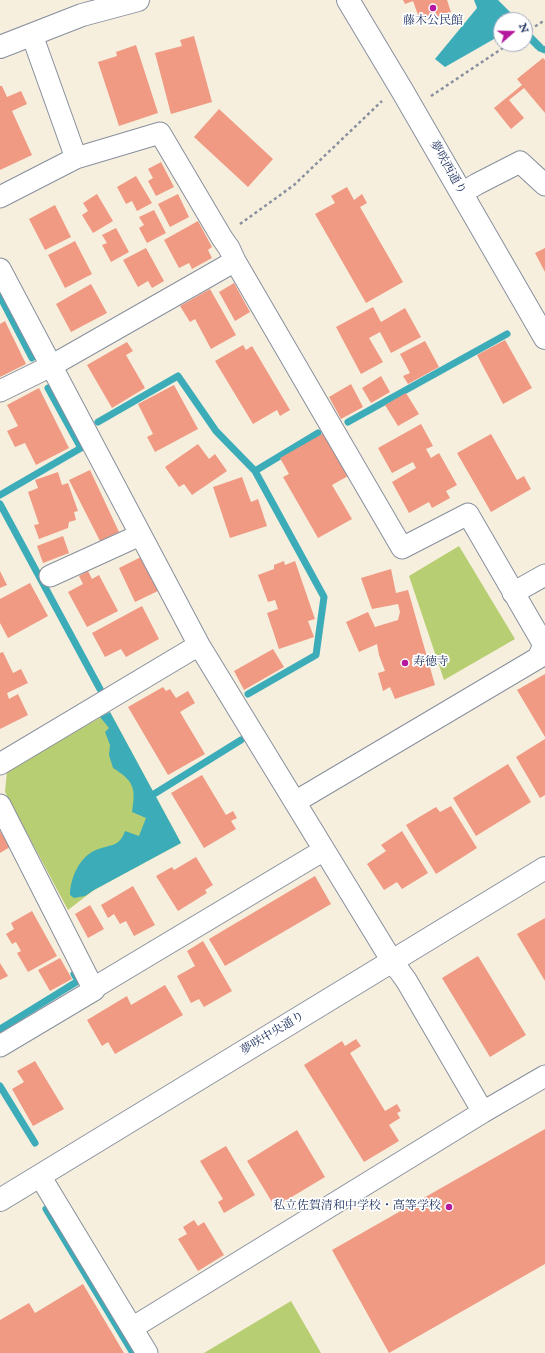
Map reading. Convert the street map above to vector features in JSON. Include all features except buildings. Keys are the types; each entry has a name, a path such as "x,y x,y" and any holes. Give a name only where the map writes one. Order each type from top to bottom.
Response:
{"street":[{"path":"0,47 82,15 138,0"},
{"name":"夢咲西通り","path":"348,0 462,193 545,338"},
{"path":"32,35 76,158"},
{"path":"0,197 76,158 160,133 229,248 235,261 402,548 468,514 544,645 538,658 295,802"},
{"path":"462,193 520,162 545,185"},
{"path":"0,391 51,366 235,261"},
{"path":"0,269 199,645 392,961 406,980 483,1112"},
{"path":"50,576 140,535"},
{"path":"513,593 545,575"},
{"path":"0,764 199,645"},
{"path":"0,805 94,990"},
{"path":"0,1046 324,850"},
{"name":"夢咲中央通り","path":"0,1200 545,868"},
{"path":"132,1328 483,1112 545,1076"},
{"path":"40,1176 147,1353"}],"path":[{"path":"533,28 545,20"},
{"path":"413,110 497,52"},
{"path":"222,238 294,185 382,101"}],"green space":[{"path":"459,546 515,639 444,680 409,576"},
{"path":"110,712 181,843 94,890 68,910 5,792 7,771"},
{"path":"291,1301 321,1353 204,1353"}],"water":[{"path":"474,0 498,0 510,12 493,12 493,40 445,67 435,59 477,8"},
{"path":"533,35 543,45 536,49 533,46"},
{"path":"110,712 181,843 85,896 74,898 70,895 70,888 77,868 85,857 96,850 114,845 120,840 125,831 139,836 146,818 132,812 134,797 132,786 125,777 113,768 109,755 110,745 105,732 109,728 100,717"}],"waterway":[{"path":"533,41 540,48 545,50"},
{"path":"0,296 32,358"},
{"path":"348,422 507,334"},
{"path":"98,422 178,376 216,431 255,471 318,433"},
{"path":"0,495 81,448 48,388"},
{"path":"248,694 316,655 324,597 255,471"},
{"path":"0,504 100,689"},
{"path":"154,794 241,740"},
{"path":"0,1029 78,981 74,974"},
{"path":"0,1086 35,1143"},
{"path":"46,1209 133,1353"}],"place":[{"name":"藤木公民館","path":"433,8"},
{"name":"寿徳寺","path":"405,663"},
{"name":"私立佐賀清和中学校・高等学校","path":"449,1207"}]}
